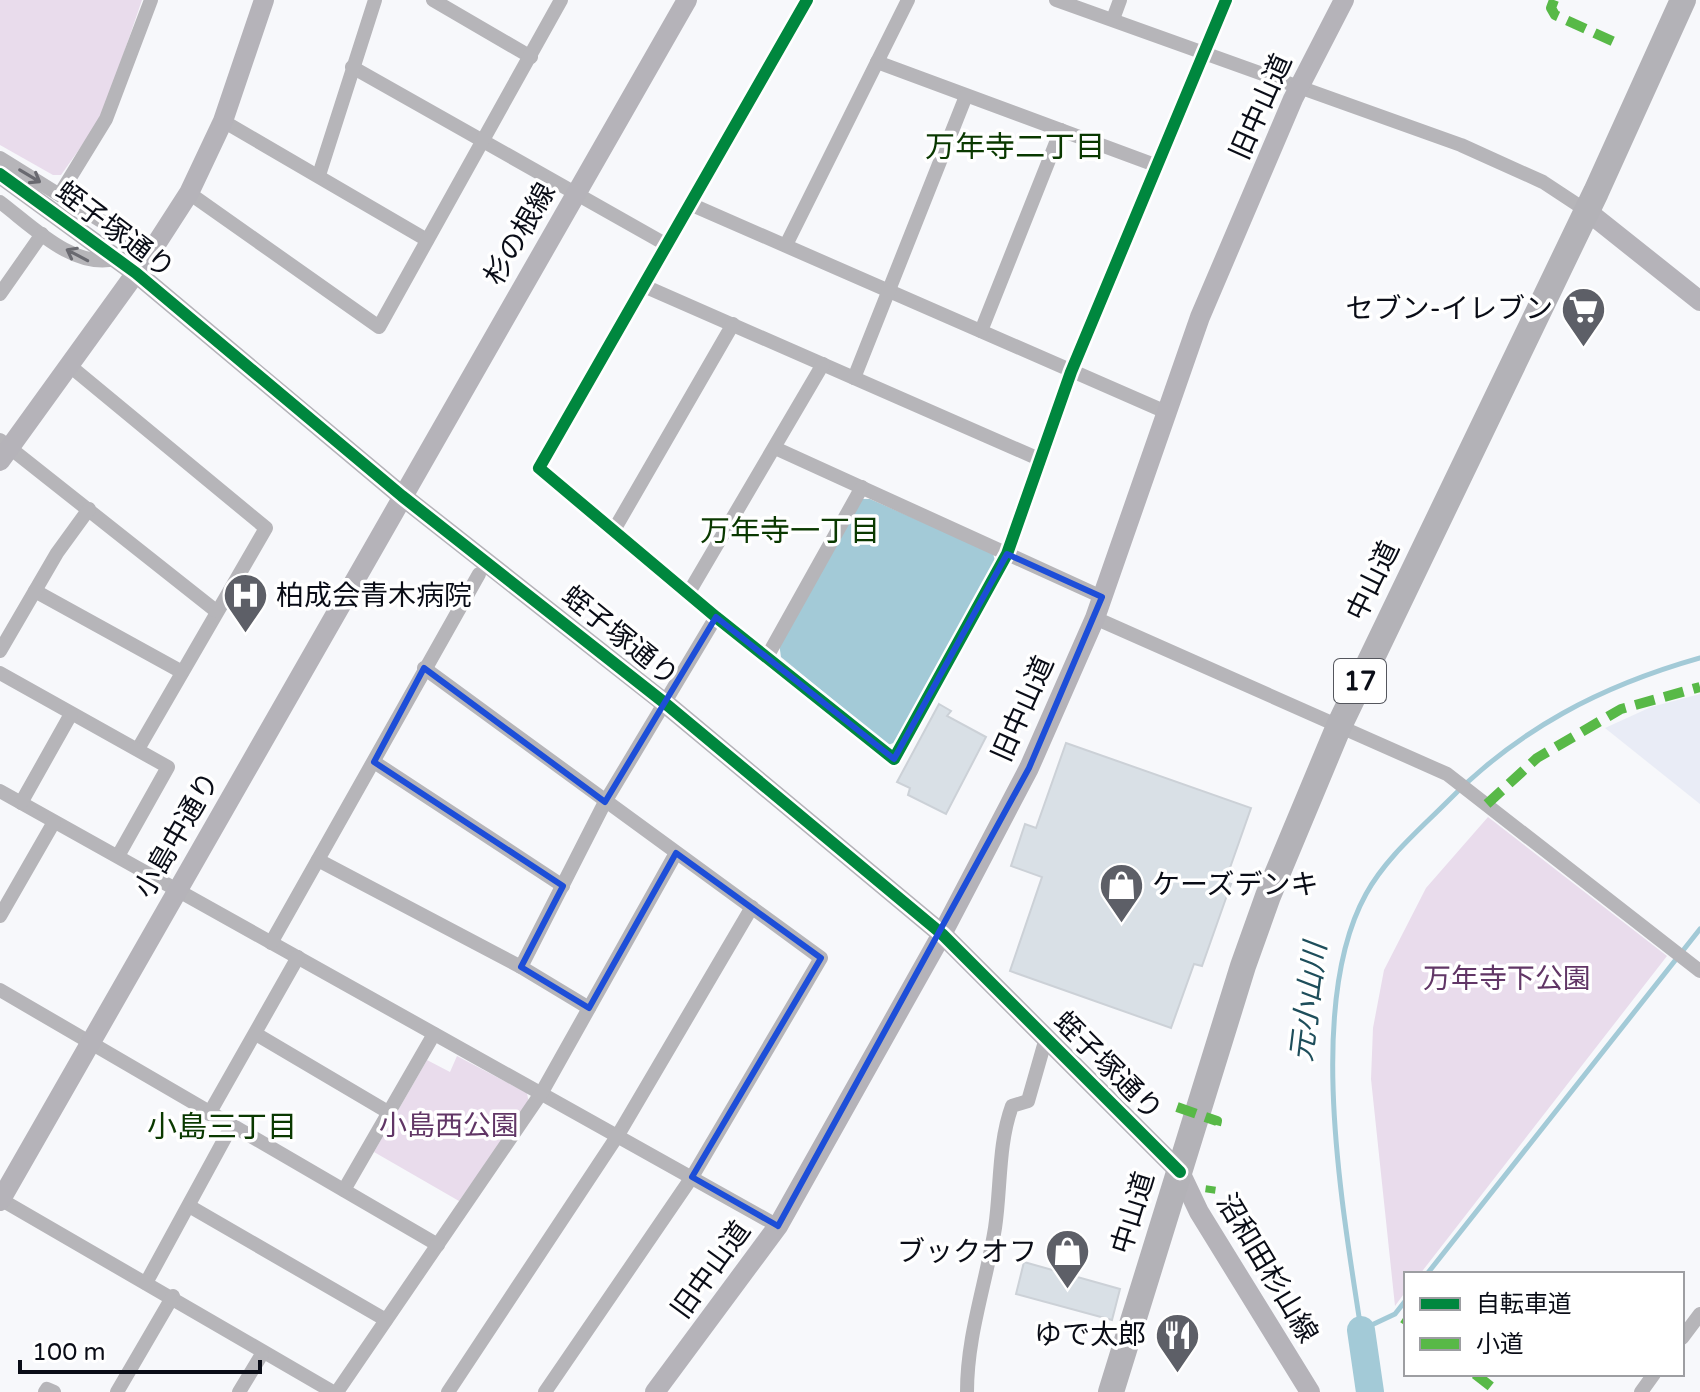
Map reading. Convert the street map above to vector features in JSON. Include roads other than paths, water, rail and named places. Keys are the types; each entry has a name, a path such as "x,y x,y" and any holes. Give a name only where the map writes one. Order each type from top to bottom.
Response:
{"highway":[{"name":"中山道","path":"1111,1392 1243,966 1339,726 1587,211 1683,0"}],"street":[{"path":"60,194 106,119 151,0"},
{"path":"216,611 89,509 3,449 70,366 189,193 223,121 264,0"},
{"path":"319,175 375,0"},
{"path":"433,0 531,57"},
{"path":"458,15 465,0"},
{"path":"189,193 379,327 561,0"},
{"name":"杉の根線","path":"402,496 687,0"},
{"path":"807,0 539,468 716,617 768,655 894,759 1007,554 1071,372 1202,51 1226,0"},
{"path":"786,245 908,0"},
{"path":"1056,0 1461,145 1543,182 1587,211 1700,301"},
{"path":"1113,19 1120,0"},
{"name":"旧中山道","path":"655,1392 778,1226 942,934 1029,768 1095,618 1200,317 1299,86 1344,0"},
{"path":"877,62 1155,165"},
{"path":"352,67 667,245"},
{"path":"854,378 966,96"},
{"path":"223,121 427,240"},
{"path":"981,331 1061,130"},
{"path":"0,158 151,252"},
{"name":"蛭子塚通り","path":"0,174 136,273 402,496 666,704 942,934 1180,1172"},
{"path":"0,202 83,260 100,263 110,254"},
{"path":"690,204 1166,412"},
{"path":"0,294 42,234"},
{"path":"644,286 1039,459"},
{"path":"614,530 733,324"},
{"path":"688,594 823,364"},
{"path":"70,366 266,528 138,749"},
{"path":"775,448 1102,597"},
{"path":"768,655 862,487"},
{"name":"小島中通り","path":"0,1200 402,496"},
{"path":"0,651 89,509"},
{"path":"271,943 479,574"},
{"path":"35,591 182,672"},
{"path":"521,967 605,802 716,617"},
{"path":"1095,618 1452,778 1700,971"},
{"path":"424,668 821,958 692,1177 545,1392"},
{"path":"0,673 168,767 118,856"},
{"path":"21,803 71,714"},
{"path":"374,762 563,886"},
{"path":"0,791 778,1226"},
{"path":"0,916 54,822"},
{"path":"0,1200 173,1296 262,1354 335,1392 542,1092 676,853"},
{"path":"318,860 521,967 589,1008"},
{"path":"448,1392 618,1135 752,907"},
{"path":"209,1114 298,957"},
{"path":"0,990 438,1245"},
{"path":"256,1034 388,1112"},
{"path":"344,1190 434,1034"},
{"path":"967,1392 967,1351 994,1230 1004,1158 1003,1131 1012,1106 1028,1101 1046,1038"},
{"path":"146,1283 231,1127"},
{"name":"沼和田杉山線","path":"1180,1172 1199,1212 1310,1392"},
{"path":"189,1206 386,1320"},
{"path":"117,1392 173,1296"},
{"path":"1684,1335 1700,1314"},
{"path":"239,1392 262,1354"},
{"path":"45,1392 47,1389 54,1392"}],"water":[{"path":"862,499 870,499 993,553 995,561 896,742 888,745 781,657 779,643"}],"waterway":[{"name":"元小山川","path":"1404,1303 1395,1314 1361,1330 1339,1168 1333,1049 1337,992 1348,939 1366,894 1392,857 1502,753 1563,713 1595,697 1700,658"},
{"path":"1429,1272 1700,929"},
{"name":"元小山川","path":"1361,1330 1370,1392"}],"place":[{"name":"セブン-イレブン","path":"1584,348"},
{"name":"柏成会青木病院","path":"245,635"},
{"name":"ケーズデンキ","path":"1121,924"},
{"name":"ブックオフ","path":"1068,1291"},
{"name":"ゆで太郎","path":"1177,1374"}],"district":[{"name":"万年寺二丁目","path":"1015,147"},
{"name":"万年寺一丁目","path":"790,531"},
{"name":"小島三丁目","path":"222,1127"}],"park label":[{"name":"万年寺下公園","path":"1507,979"},
{"name":"小島西公園","path":"449,1126"}]}
